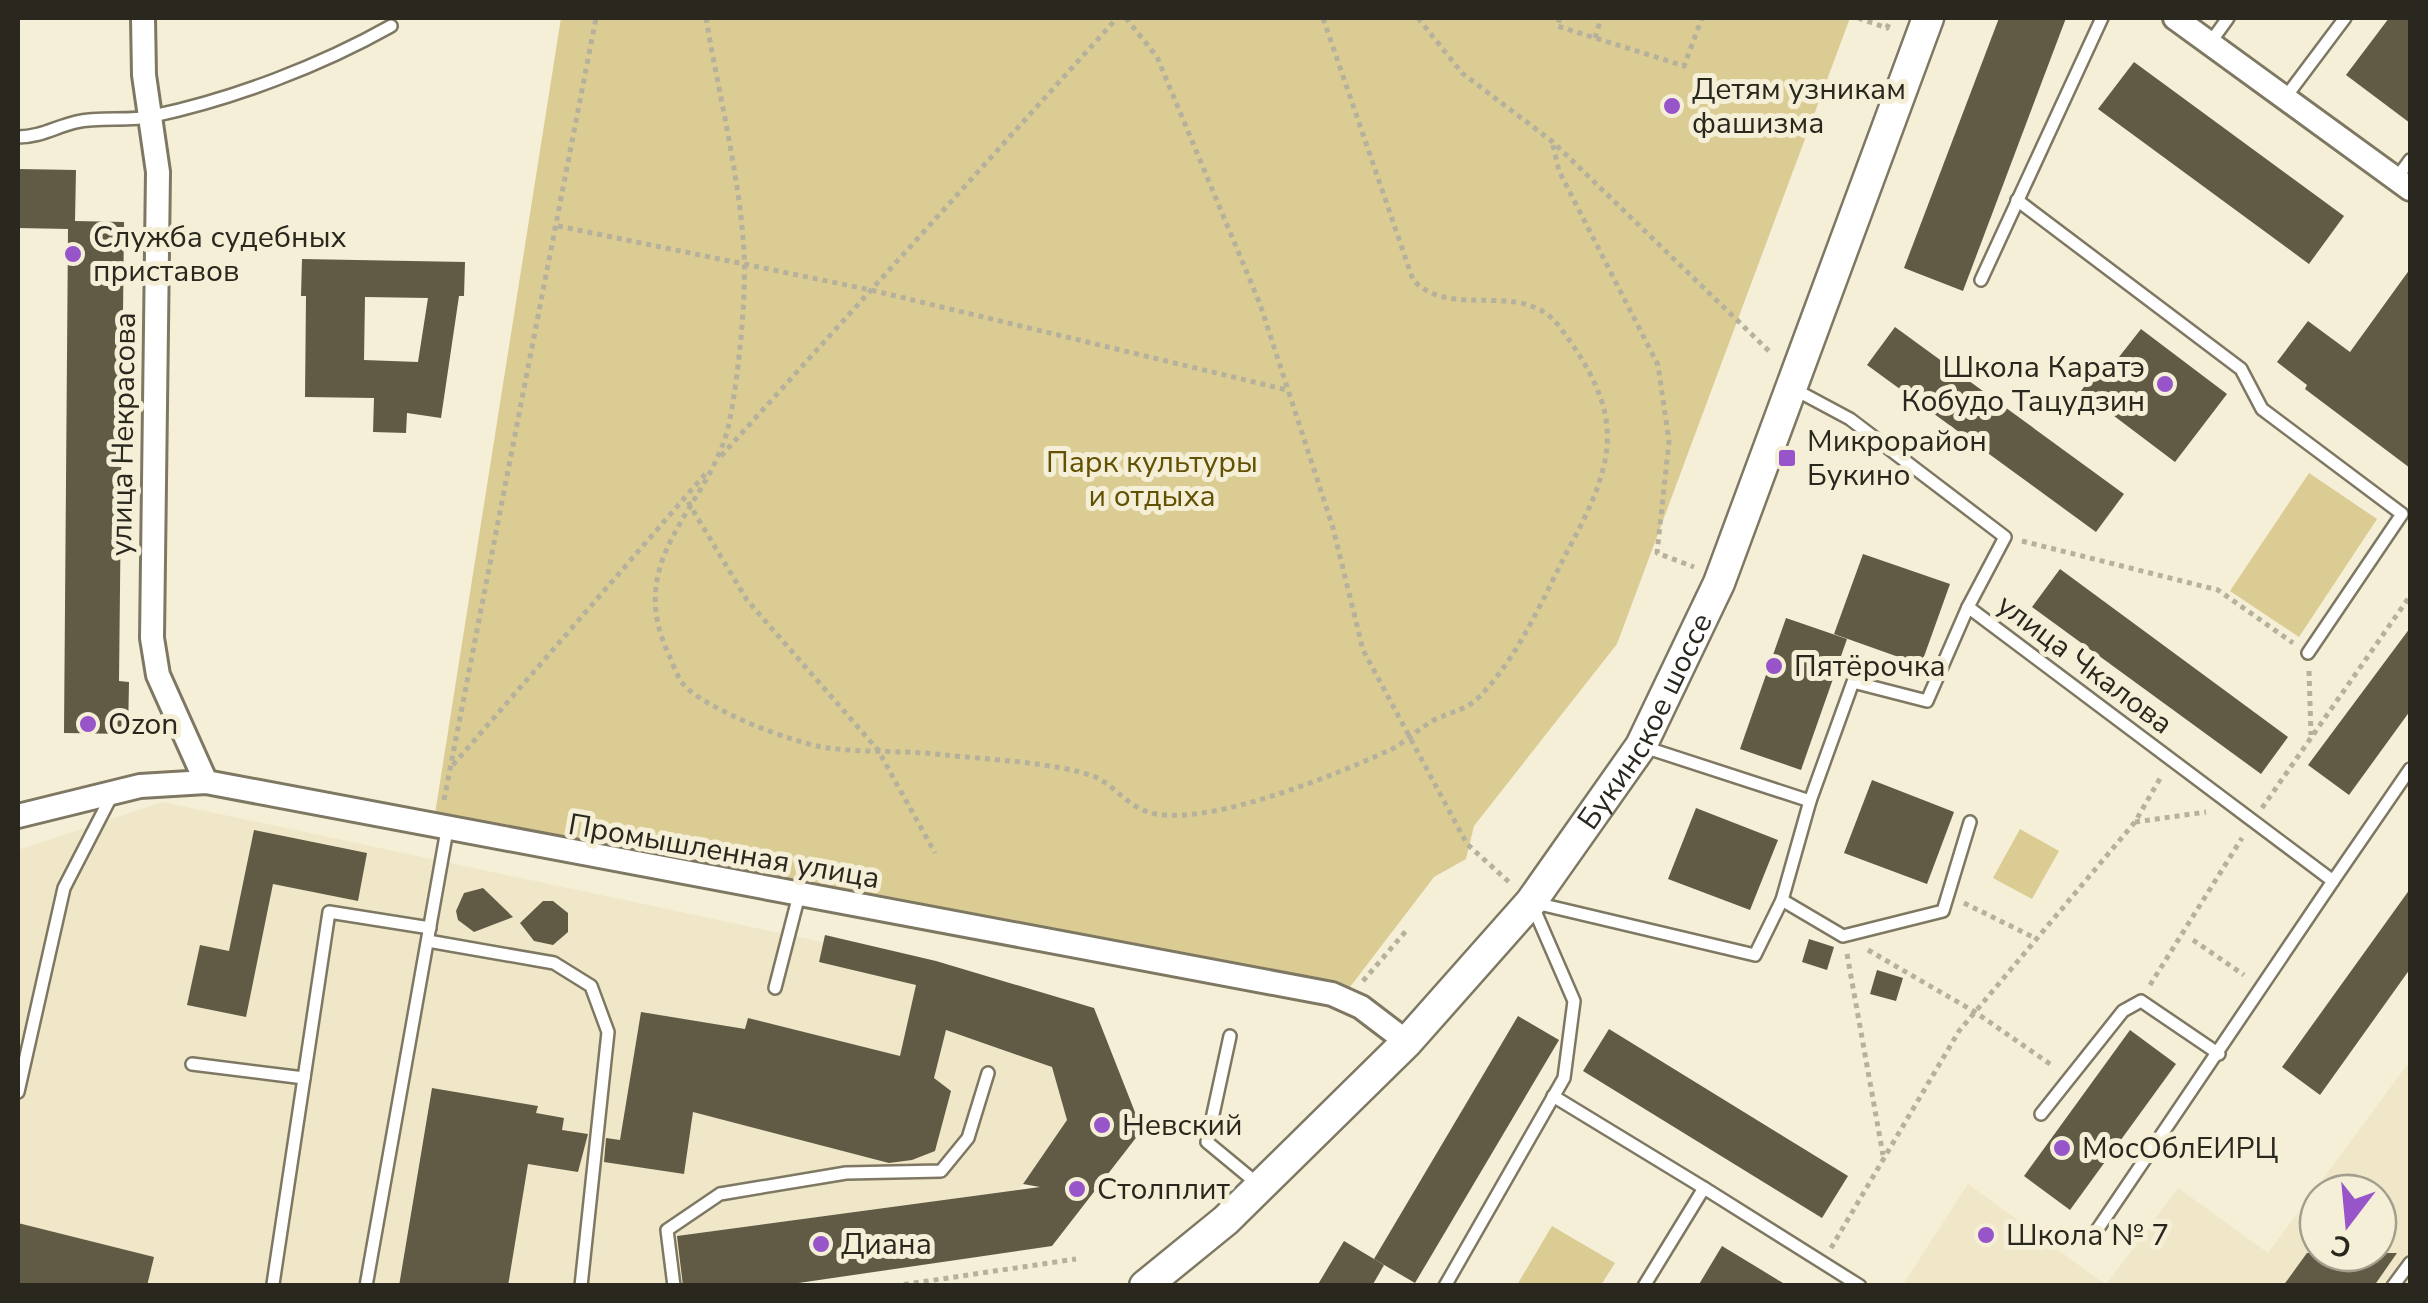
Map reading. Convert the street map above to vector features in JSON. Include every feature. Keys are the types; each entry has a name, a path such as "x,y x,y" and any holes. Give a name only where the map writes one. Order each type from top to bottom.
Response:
{"main road":[{"name":"Букинское шоссе","path":"1145,1286 1171,1268 1407,1042 1530,902 1642,746 1719,583 1794,389 1928,18"}],"street":[{"name":"улица Некрасова","path":"143,18 158,172 152,638 158,675 206,782"},
{"path":"2175,18 2285,98 2406,176"},
{"name":"Промышленная улица","path":"18,816 114,792 206,782 442,830 1332,994 1407,1042"}],"lane":[{"path":"1980,280 2102,18"},
{"path":"2210,43 2228,18"},
{"path":"2285,98 2345,18"},
{"path":"18,137 37,137 78,121 151,117 256,84 362,42 391,26"},
{"path":"2016,200 2242,369 2262,409 2402,514 2308,653"},
{"path":"1794,389 1850,419 2005,537"},
{"name":"улица Чкалова","path":"2005,537 1968,607 2333,881"},
{"path":"1530,902 1755,955 1782,900 1810,800 1853,682 1927,701 1968,607"},
{"path":"1642,746 1810,800"},
{"path":"2093,1236 2410,769"},
{"path":"18,1092 64,888 114,792"},
{"path":"1782,900 1844,936 1943,910 1970,822"},
{"path":"366,1286 429,935 442,830"},
{"path":"775,988 799,895"},
{"path":"1445,1286 1564,1078 1574,1001 1530,902"},
{"path":"273,1284 329,912 554,962 590,986 608,1032 581,1286"},
{"path":"2040,1114 2123,1011 2140,1001 2219,1054"},
{"path":"1230,1036 1207,1142 1259,1186"},
{"path":"192,1064 304,1078"},
{"path":"674,1286 667,1230 720,1194 846,1173 941,1171 968,1138 988,1073"},
{"path":"1553,1096 1860,1286"},
{"path":"1644,1286 1704,1188"},
{"path":"2393,1286 2410,1262"}],"path":[{"path":"442,830 596,18"},
{"path":"706,18 744,242 729,425 716,462"},
{"path":"453,764 688,500 716,462 1117,18"},
{"path":"1126,18 1157,57 1260,304 1333,528 1363,650 1467,844 1530,902"},
{"path":"688,500 658,563 654,591 665,648 684,686 715,708 822,748 878,750 1089,774 1131,806 1168,815 1228,806 1315,783 1348,764 1396,747 1436,719 1468,708 1504,666 1591,507 1605,476 1609,429 1599,394 1557,323 1540,309 1522,302 1448,298 1421,289 1412,280 1323,18"},
{"path":"1418,18 1462,73 1553,142 1771,352"},
{"path":"1560,18 1557,26 1684,66 1702,18"},
{"path":"1595,38 1601,18"},
{"path":"1858,18 1886,28 1891,18"},
{"path":"1553,142 1559,171 1658,365 1669,441 1658,553 1694,567"},
{"path":"558,226 871,290 1288,390"},
{"path":"688,500 747,600 878,750 936,854"},
{"path":"2005,537 2218,590 2308,653 2311,738"},
{"path":"2140,1001 2253,821 2410,596"},
{"path":"1822,1262 1959,1031 2135,822 2172,760"},
{"path":"2135,822 2236,808"},
{"path":"1948,894 2036,939"},
{"path":"1346,1000 1406,930"},
{"path":"1844,936 1975,1012 2069,1078"},
{"path":"1844,936 1884,1158"},
{"path":"2193,940 2262,988"},
{"path":"894,1286 1076,1259"}],"shaded area":[{"path":"163,802 958,971 1052,1067 1067,1120 1018,1190 677,1236 683,1285 18,1285 18,850"},
{"path":"2410,1061 2410,1285 1902,1286 1968,1184 2106,1285 2178,1188 2268,1253 2298,1212 2298,1273 2398,1273 2398,1173 2327,1173"}],"green space":[{"name":"Парк культуры и отдыха","path":"561,18 1850,18 1617,644 1474,826 1466,859 1434,877 1350,987 435,814"},
{"path":"2309,473 2377,519 2299,637 2230,591"},
{"path":"2020,829 2059,851 2032,899 1993,878"},
{"path":"1552,1226 1615,1263 1601,1285 1517,1285"}],"building":[{"path":"1999,18 2066,18 1963,291 1904,268"},
{"path":"2389,18 2410,18 2410,123 2346,75"},
{"path":"2134,62 2344,216 2309,264 2098,109"},
{"path":"18,169 76,170 75,221 124,222 119,681 129,682 128,734 64,733 68,229 18,228"},
{"path":"302,259 465,262 464,296 459,296 441,418 407,413 406,433 373,432 374,398 305,397 306,296 301,296","holes":["365,297 428,298 418,362 364,360"]},
{"path":"2410,269 2410,468 2305,389 2307,385 2277,362 2308,321 2350,352"},
{"path":"1895,327 2124,494 2096,532 1867,365"},
{"path":"2141,329 2227,394 2175,462 2081,391 2100,365 2108,371"},
{"path":"1863,554 1950,584 1921,665 1834,634"},
{"path":"2060,569 2288,737 2261,774 2032,607"},
{"path":"1786,618 1847,639 1801,770 1740,749"},
{"path":"2410,628 2410,711 2349,795 2308,765"},
{"path":"1872,780 1954,812 1927,884 1844,853"},
{"path":"1696,808 1778,840 1750,910 1668,879"},
{"path":"254,830 367,853 358,901 273,884 246,1017 187,1005 200,945 229,951"},
{"path":"483,888 513,917 474,932 458,920 456,911 464,893"},
{"path":"2410,889 2410,969 2320,1095 2282,1067"},
{"path":"543,901 553,901 568,913 568,932 553,945 534,941 520,923"},
{"path":"825,935 936,961 1094,1008 1142,1130 1052,1246 778,1286 683,1286 677,1236 1040,1187 1023,1184 1067,1120 1052,1067 946,1030 934,1078 951,1091 935,1151 912,1160 889,1163 693,1112 684,1174 604,1162 606,1138 620,1140 641,1012 745,1029 748,1018 900,1056 916,985 819,962"},
{"path":"1809,939 1834,947 1827,970 1802,962"},
{"path":"1877,970 1903,978 1896,1001 1870,994"},
{"path":"1518,1016 1559,1040 1415,1283 1374,1259"},
{"path":"1609,1029 1848,1176 1822,1218 1583,1071"},
{"path":"2130,1030 2176,1064 2070,1210 2024,1176"},
{"path":"432,1088 538,1106 536,1113 564,1118 562,1130 588,1134 578,1172 528,1164 508,1286 399,1286"},
{"path":"18,1223 154,1257 147,1286 18,1286"},
{"path":"1344,1241 1384,1265 1372,1286 1317,1286"},
{"path":"1722,1246 1788,1286 1698,1286"},
{"path":"2298,1265 2298,1273 2383,1273 2374,1286 2283,1286"}],"place":[{"name":"Детям узникам фашизма","path":"1672,106"},
{"name":"Служба судебных приставов","path":"73,254"},
{"name":"Школа Каратэ Кобудо Тацудзин","path":"2165,384"},
{"name":"Микрорайон Букино","path":"1787,458"},
{"name":"Пятёрочка","path":"1774,666"},
{"name":"Ozon","path":"88,724"},
{"name":"Невский","path":"1102,1125"},
{"name":"МосОблЕИРЦ","path":"2062,1148"},
{"name":"Столплит","path":"1077,1189"},
{"name":"Школа № 7","path":"1986,1235"},
{"name":"Диана","path":"821,1244"}]}
